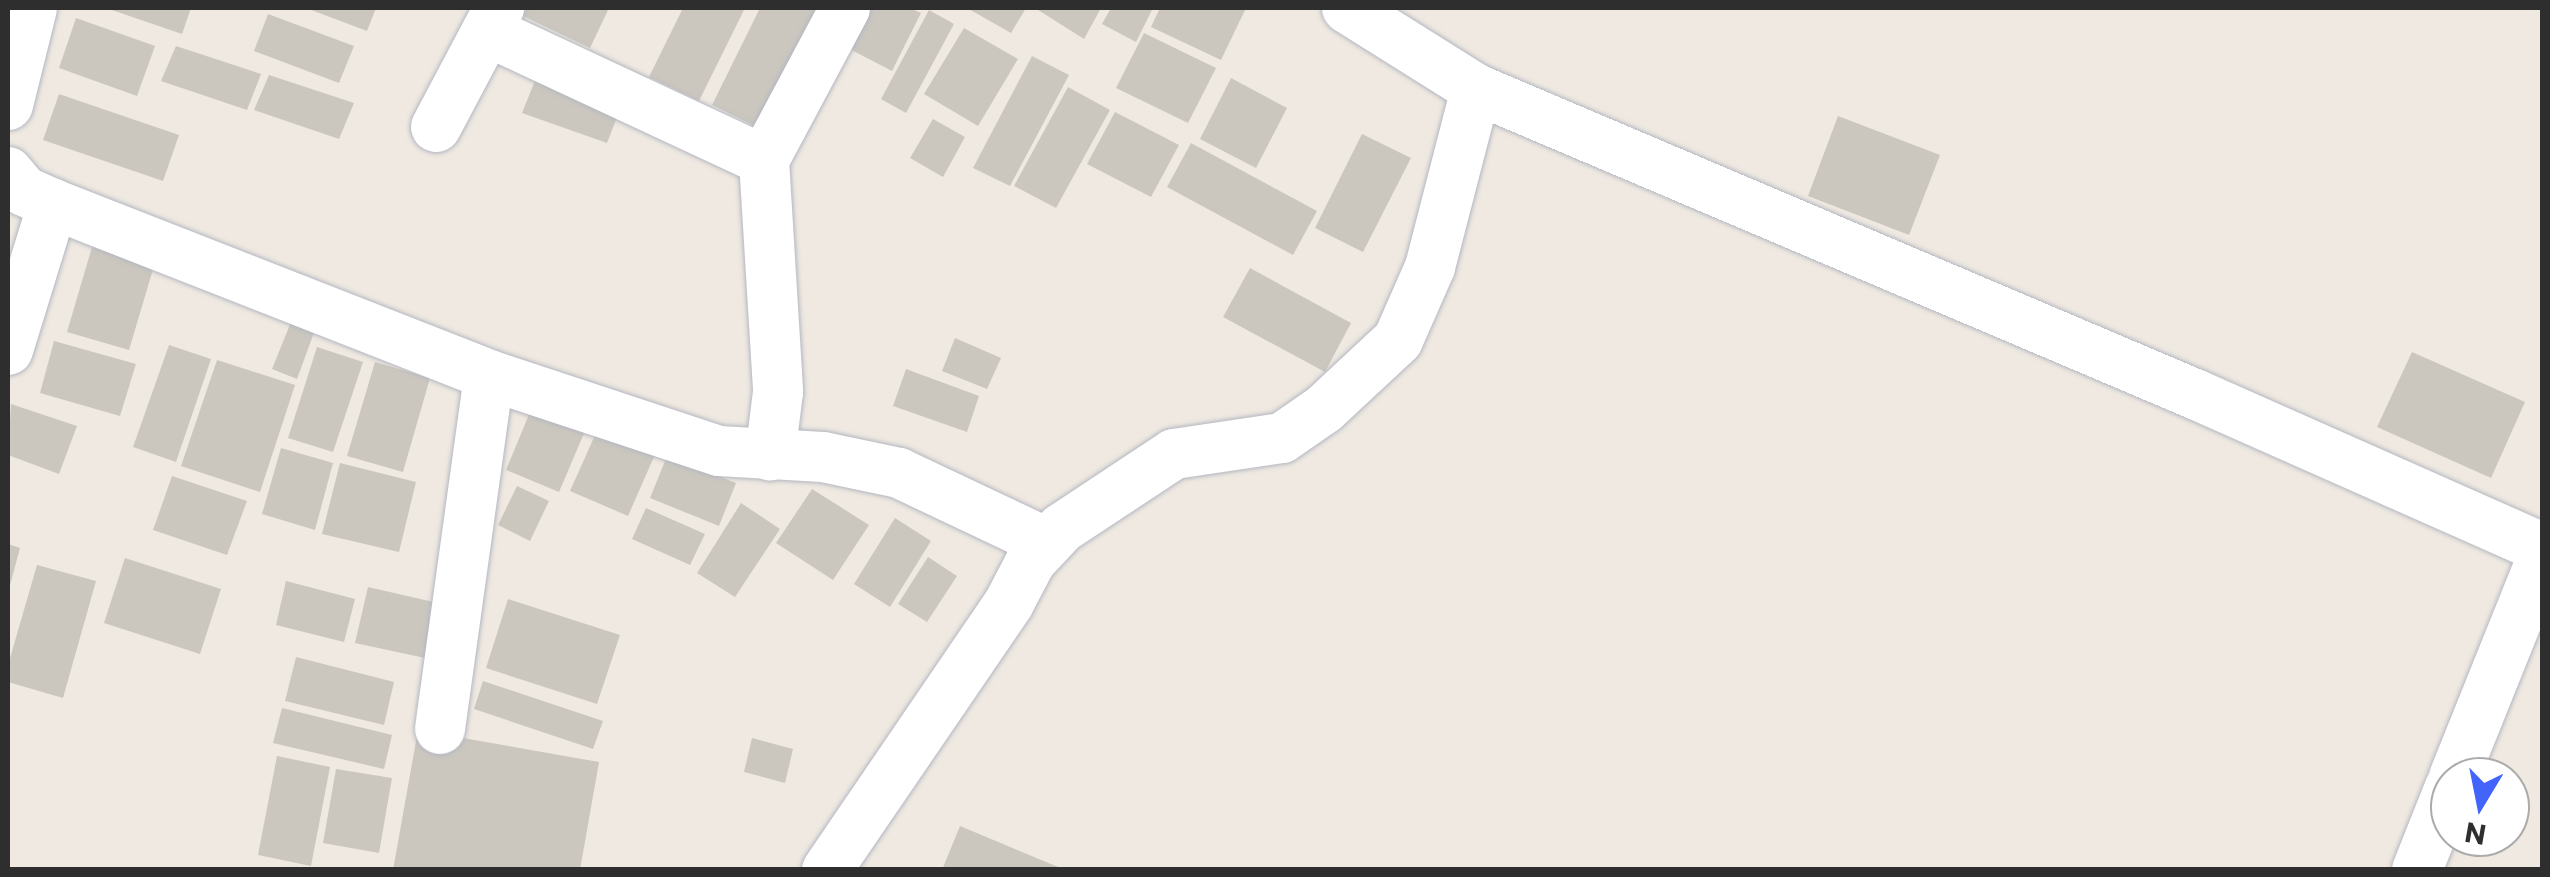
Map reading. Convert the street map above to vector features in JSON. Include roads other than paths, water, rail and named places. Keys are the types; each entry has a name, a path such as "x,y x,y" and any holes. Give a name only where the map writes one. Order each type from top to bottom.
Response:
{"street":[{"path":"8,105 32,8"},
{"path":"770,456 778,392 764,160 846,8"},
{"path":"1347,8 1476,89 2198,395 2542,548"},
{"path":"436,127 493,19 764,160"},
{"path":"827,870 1009,603 1031,561 1062,528 1174,454 1282,438 1324,409 1398,340 1430,266 1476,89"},
{"path":"8,172 24,191 53,204 488,375 719,452 823,457 898,472 1047,544"},
{"path":"8,350 53,204"},
{"path":"440,729 488,375"},
{"path":"2462,757 2542,558"},
{"path":"2417,870 2430,837"}]}
